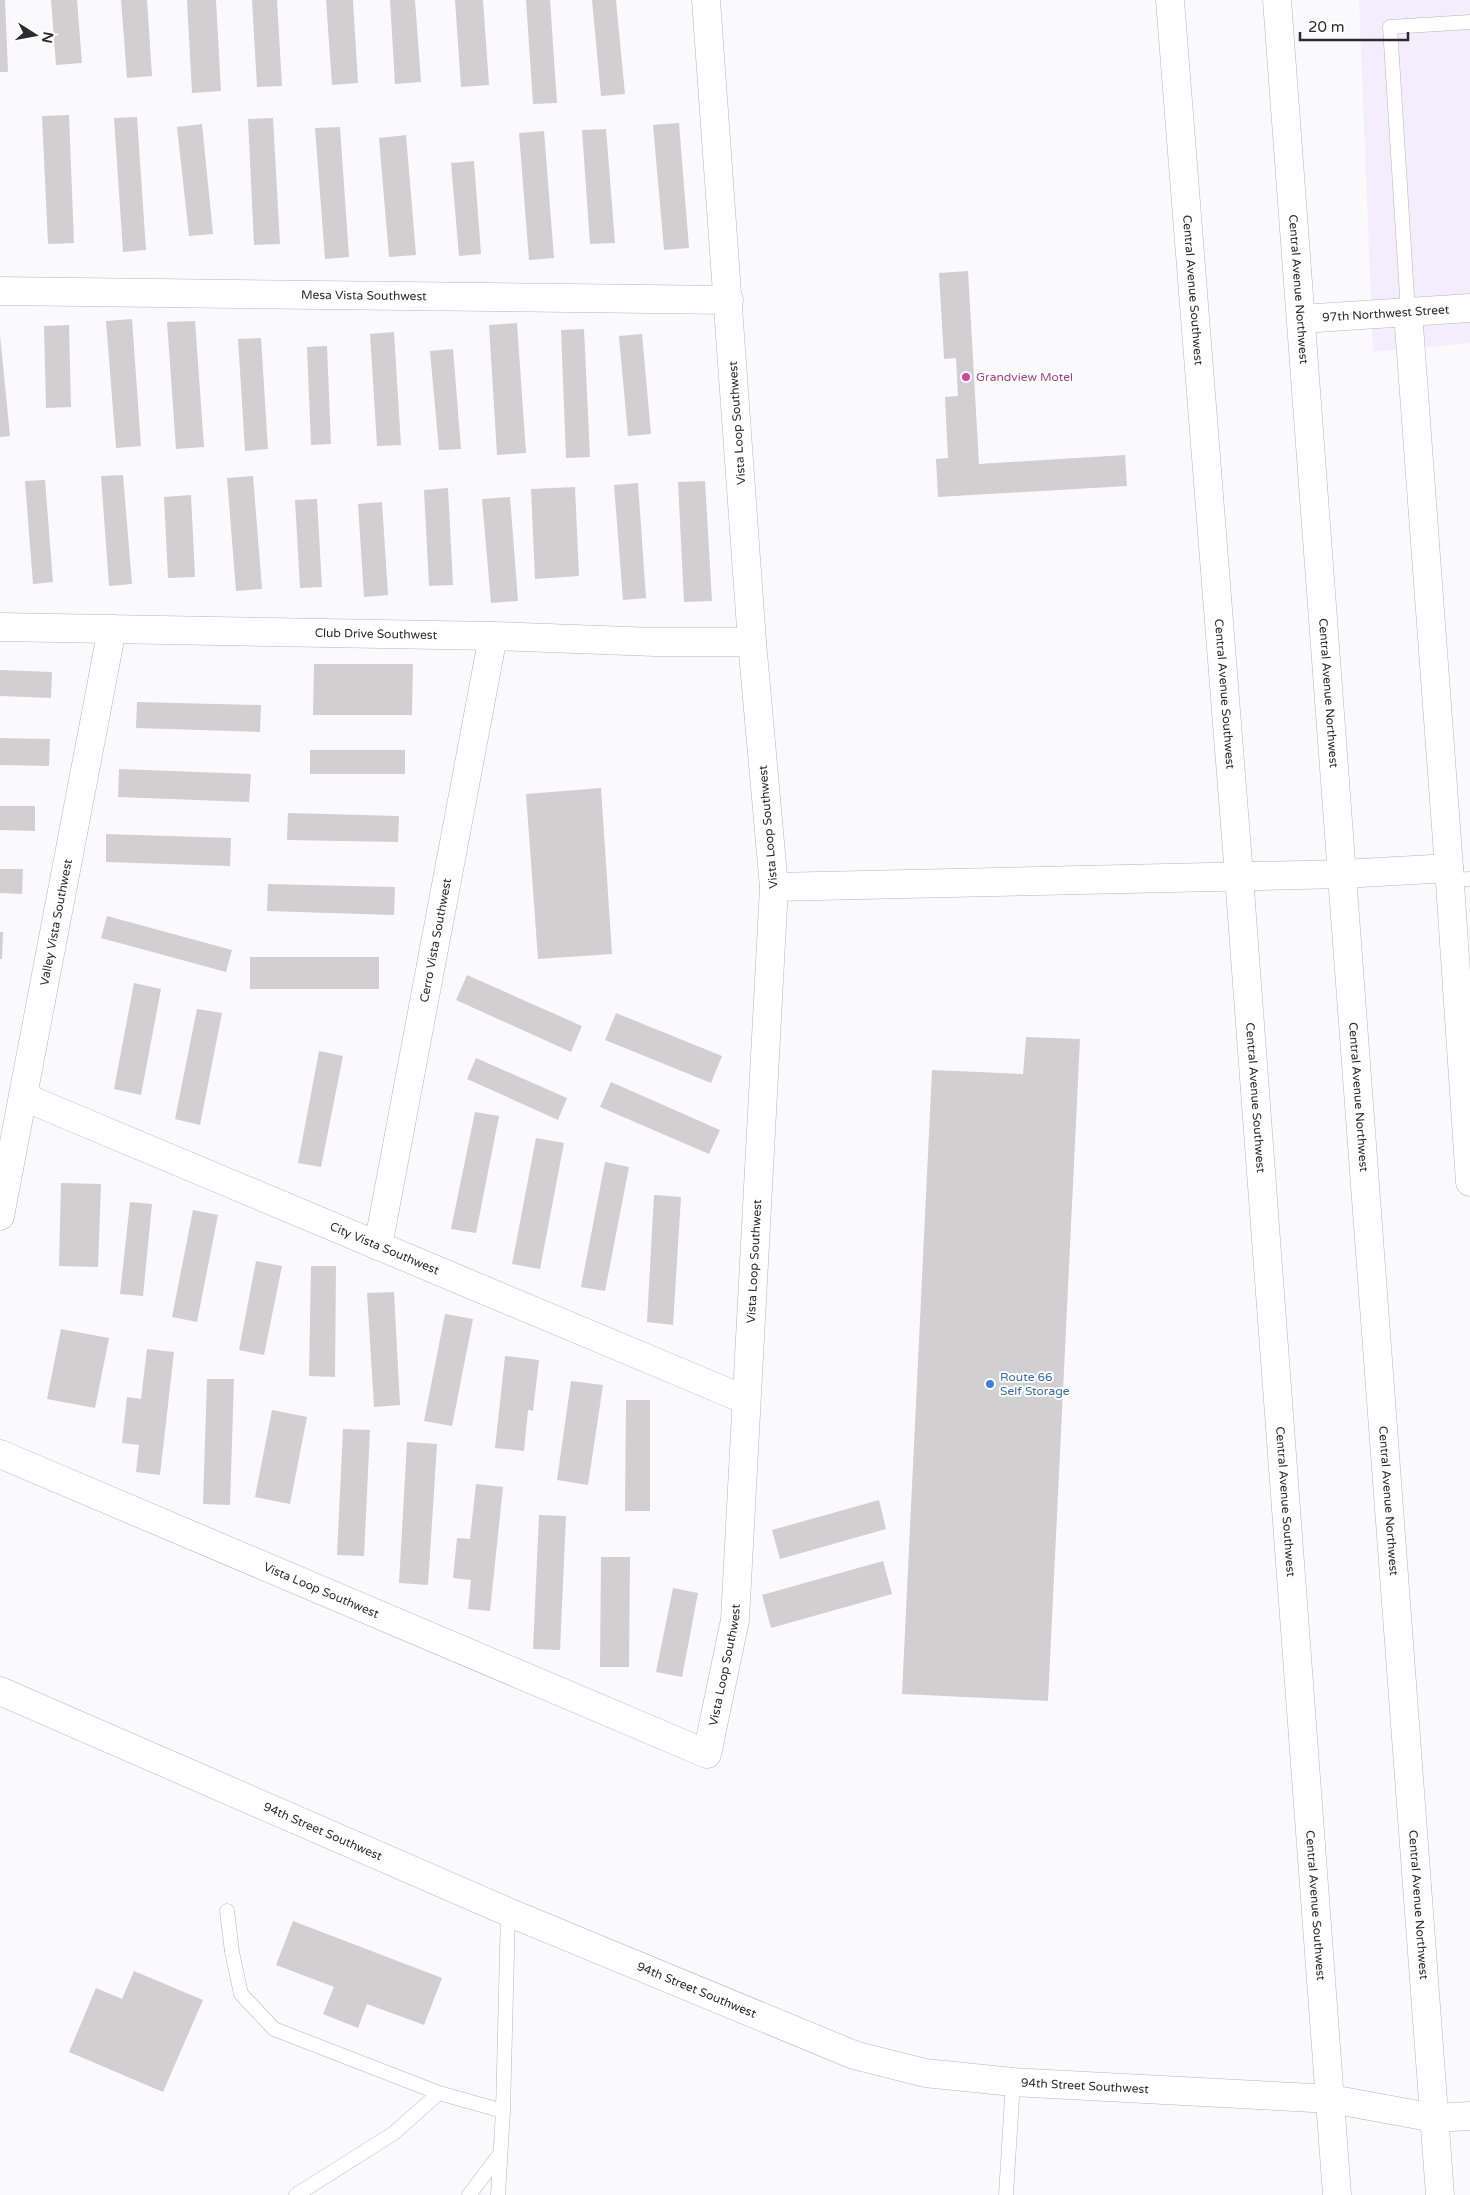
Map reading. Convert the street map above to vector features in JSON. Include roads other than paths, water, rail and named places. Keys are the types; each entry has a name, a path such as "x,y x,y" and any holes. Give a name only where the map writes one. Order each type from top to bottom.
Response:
{"street":[{"name":"Vista Loop Southwest","path":"0,1454 707,1754 735,1620 774,887 752,642 706,0"},
{"name":"Central Avenue Southwest","path":"1170,0 1239,876 1337,2195"},
{"name":"Central Avenue Northwest","path":"1277,0 1440,2195"},
{"name":"Mesa Vista Southwest","path":"0,291 728,300"},
{"name":"97th Northwest Street","path":"1301,319 1470,308"},
{"path":"1408,312 1456,876 1470,1182"},
{"name":"Club Drive Southwest","path":"0,627 493,636 655,642 752,642"},
{"name":"Valley Vista Southwest","path":"0,1216 112,629"},
{"name":"Cerro Vista Southwest","path":"378,1246 493,636"},
{"path":"774,887 1343,874 1456,876"},
{"name":"City Vista Southwest","path":"24,1097 746,1400"},
{"name":"94th Street Southwest","path":"0,1691 508,1912 854,2055 925,2073 1013,2082 1331,2099 1435,2118 1470,2116"}],"lane":[{"path":"1408,312 1390,27 1470,22"},
{"path":"227,1911 232,1952 241,1994 274,2029 439,2093 503,2111"},
{"path":"498,2195 503,2111 508,1912"},
{"path":"1006,2195 1013,2082"},
{"path":"296,2195 394,2133 439,2093"},
{"path":"470,2195 500,2154"}],"place":[{"name":"Grandview Motel","path":"966,377"},
{"name":"Route 66 Self Storage","path":"990,1384"}]}
